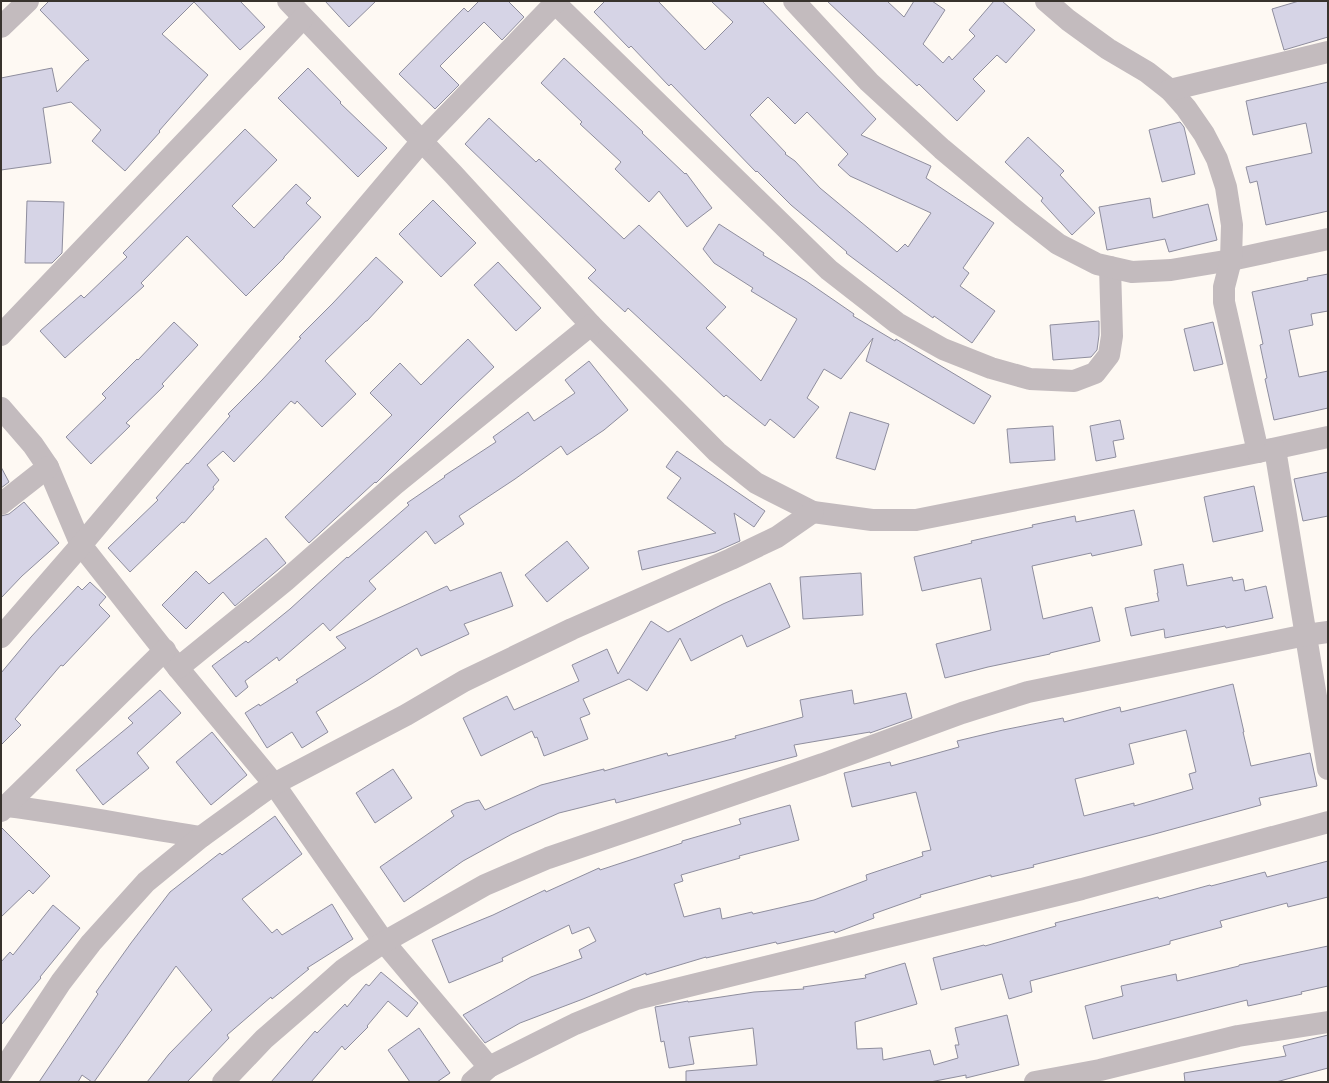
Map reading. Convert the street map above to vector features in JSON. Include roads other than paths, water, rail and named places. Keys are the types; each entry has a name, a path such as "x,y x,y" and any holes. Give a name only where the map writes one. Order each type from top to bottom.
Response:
{"street":[{"path":"1,27 28,1"},
{"path":"288,1 422,141 591,325 717,452 756,483 813,512 872,520 916,520 1266,451 1328,437"},
{"path":"794,1 869,82 942,149 1058,244 1097,264 1132,272 1171,270 1231,260 1328,238"},
{"path":"1046,1 1068,20 1108,49 1148,72 1170,90 1186,108 1204,134 1217,159 1226,187 1232,225 1231,260 1224,287 1224,302 1266,451 1306,635 1328,769"},
{"path":"1,637 81,545 422,141 555,2 829,270 897,323 943,349 991,368 1030,379 1074,381 1095,374 1110,355 1112,336 1110,267"},
{"path":"1,335 304,18"},
{"path":"1170,90 1328,52"},
{"path":"178,668 285,581 394,485 591,325"},
{"path":"1,408 33,445 48,467 81,545 178,668 274,784 384,942 489,1067"},
{"path":"1,504 48,467"},
{"path":"1,1073 61,982 91,943 146,882 201,837 274,784 406,715 464,681 572,629 731,559 777,536 813,512"},
{"path":"223,1082 264,1039 344,969 384,942 485,885 548,858 823,764 962,713 1028,692 1306,635 1328,632"},
{"path":"4,809 165,650"},
{"path":"4,809 54,812 201,837"},
{"path":"472,1082 489,1067 575,1024 636,999 1082,889 1328,822"},
{"path":"1035,1082 1100,1070 1238,1036 1328,1022"}]}
